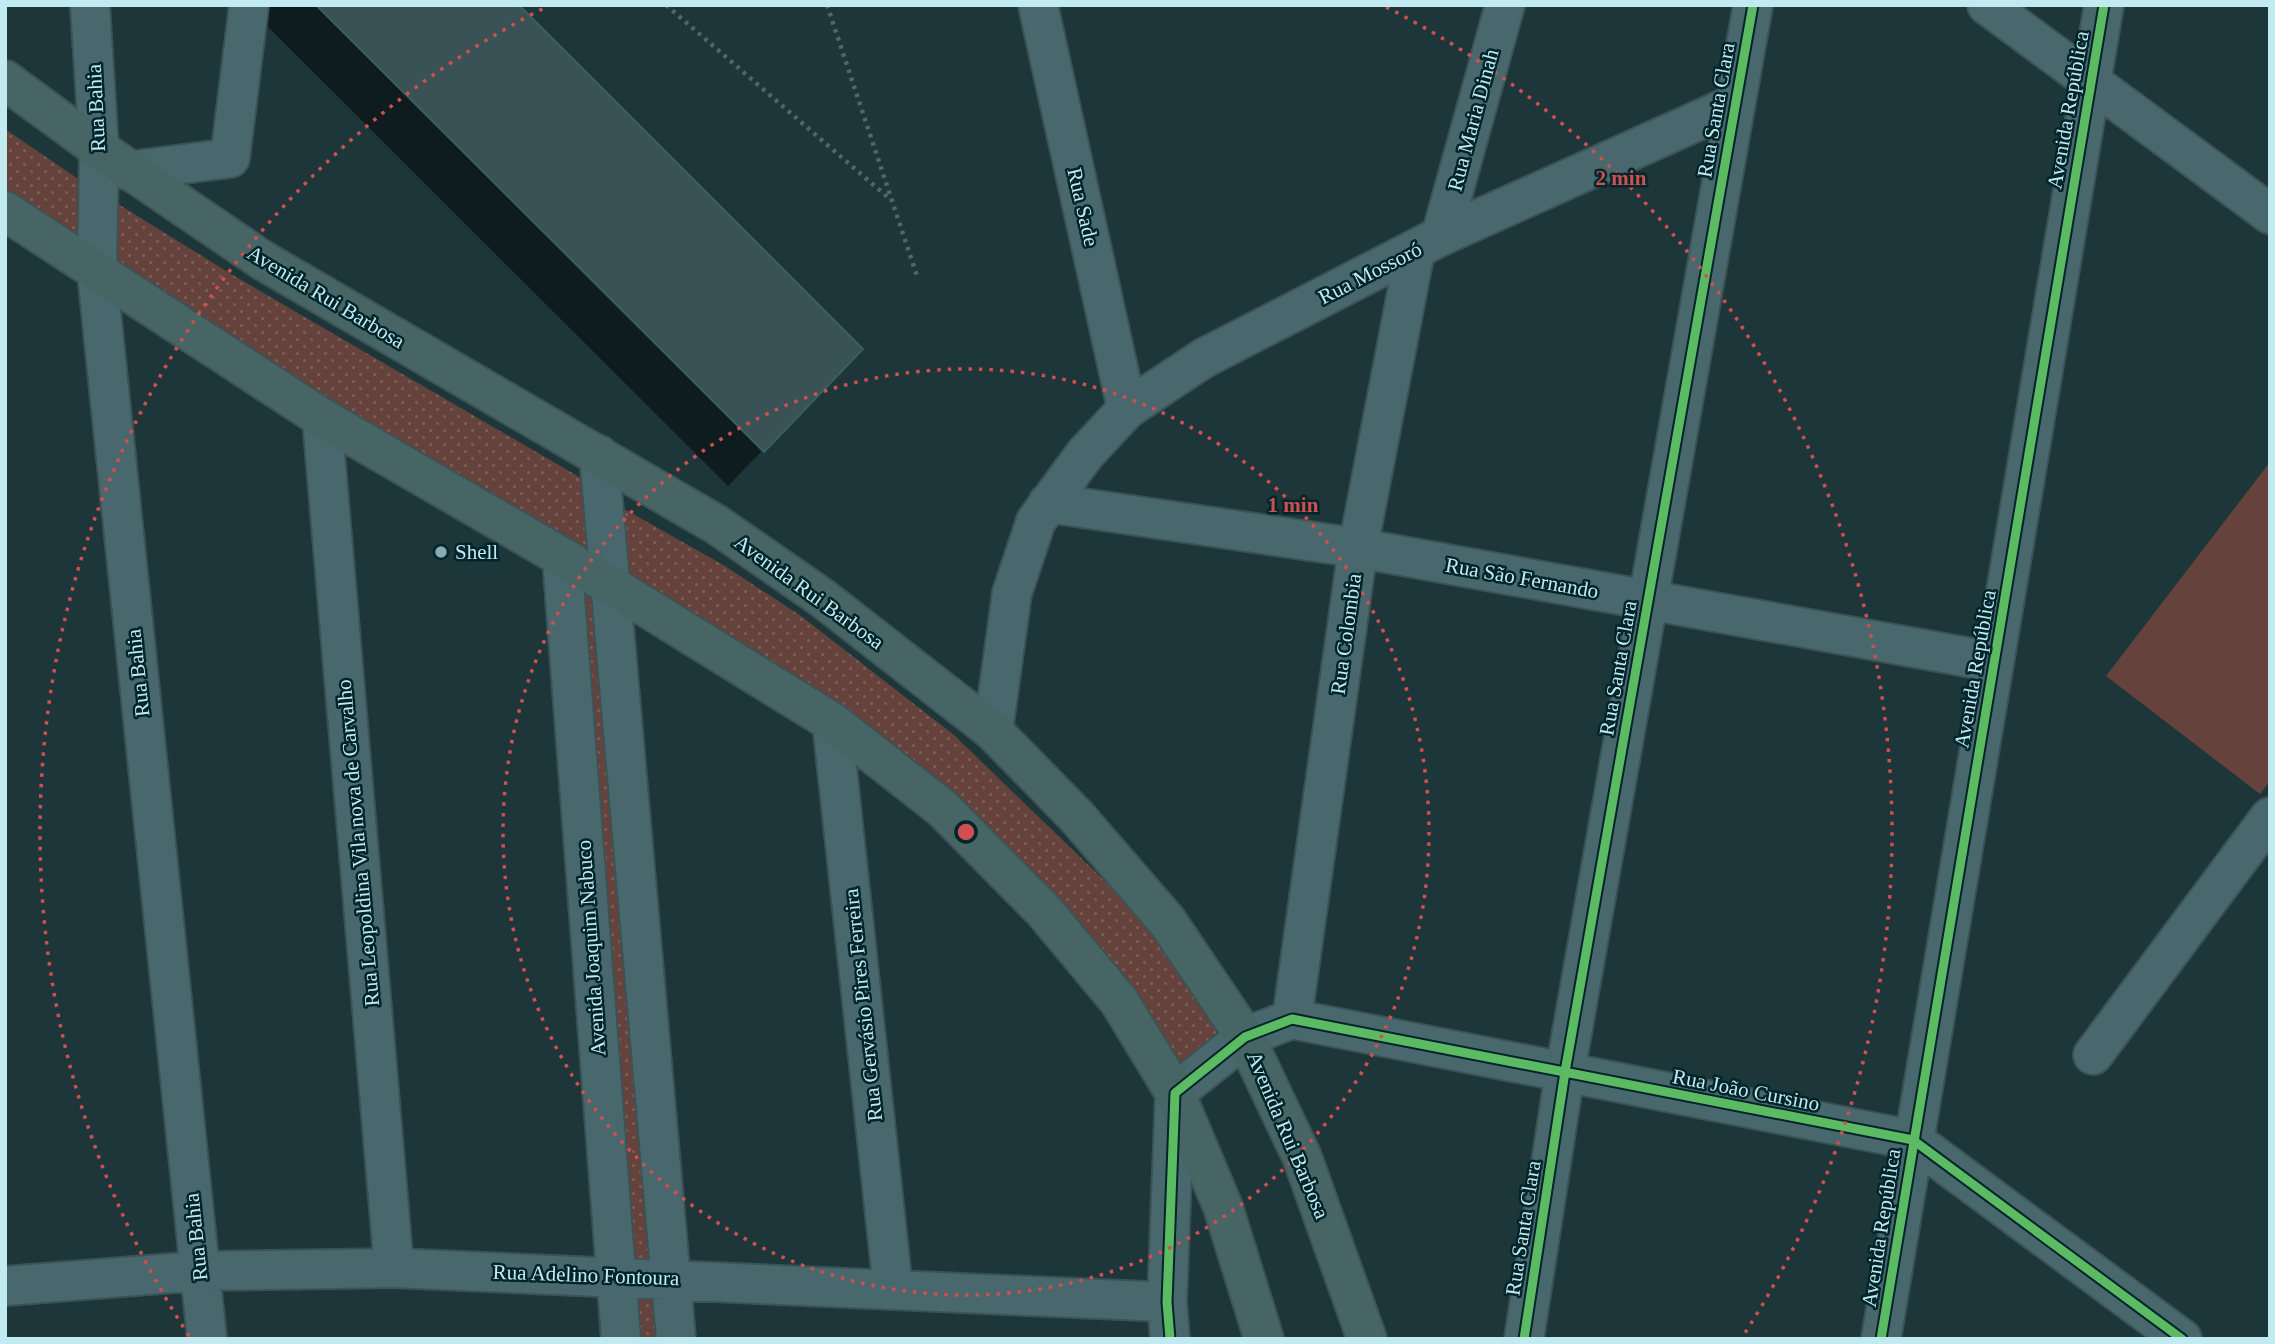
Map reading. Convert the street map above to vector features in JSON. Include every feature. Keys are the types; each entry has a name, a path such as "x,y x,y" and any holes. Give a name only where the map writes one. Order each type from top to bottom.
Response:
{"main road":[{"name":"Avenida Rui Barbosa","path":"5,80 114,160 262,260 717,525 821,597 993,731 1077,817 1167,921 1245,1037 1302,1157 1367,1339"},
{"path":"5,211 322,418 612,586 832,722 942,808 1044,911 1119,1000 1175,1093 1223,1207 1264,1339"}],"street":[{"name":"Rua Bahia","path":"90,5 114,160 97,273 207,1339"},
{"path":"114,160 230,158 248,5"},
{"name":"Rua Sade","path":"1038,5 1127,410"},
{"name":"Rua Maria Dinah","path":"1428,243 1505,5"},
{"name":"Rua Santa Clara","path":"1524,1339 1565,1072 1753,5"},
{"path":"1987,5 2270,214"},
{"name":"Avenida República","path":"1881,1339 2104,5"},
{"name":"Rua Mossoró","path":"993,731 1012,593 1022,553 1036,521 1048,503 1085,454 1127,410 1205,358 1428,243 1735,104"},
{"name":"Rua Colombia","path":"1292,1020 1358,548 1428,243"},
{"name":"Rua Leopoldina Vila nova de Carvalho","path":"322,418 394,1268"},
{"path":"599,455 676,1339"},
{"name":"Rua São Fernando","path":"1048,503 1358,548 1994,662"},
{"name":"Avenida Joaquim Nabuco","path":"562,557 621,1339"},
{"name":"Rua Gervásio Pires Ferreira","path":"832,722 893,1289"},
{"path":"2093,1055 2270,817"},
{"path":"1169,1320 1175,1093 1245,1037 1292,1020"},
{"name":"Rua João Cursino","path":"1292,1020 1913,1140 2182,1339"},
{"name":"Rua Adelino Fontoura","path":"5,1286 200,1271 394,1268 669,1277 893,1289 1169,1320"}],"path":[{"path":"667,5 892,201"},
{"path":"827,5 917,276"}],"shaded area":[{"path":"5,129 90,187 86,256 5,200"},
{"path":"110,199 231,274 586,481 590,564 105,271"},
{"path":"2270,462 2270,781 2260,794 2106,676"},
{"path":"619,506 725,566 801,616 954,735 1137,912 1227,1038 1176,1073 1083,939 621,578"},
{"path":"564,561 609,588 663,1270 624,1268"},
{"path":"619,1279 664,1281 669,1339 625,1339"}],"building":[{"path":"316,5 519,5 863,349 764,452"}],"cycle path":[{"path":"1524,1339 1565,1072 1753,5"},
{"path":"1881,1339 2104,5"},
{"path":"1170,1339 1167,1302 1175,1093 1245,1037 1292,1019 1913,1140 2182,1339"}],"place":[{"name":"Shell","path":"441,552"}]}
